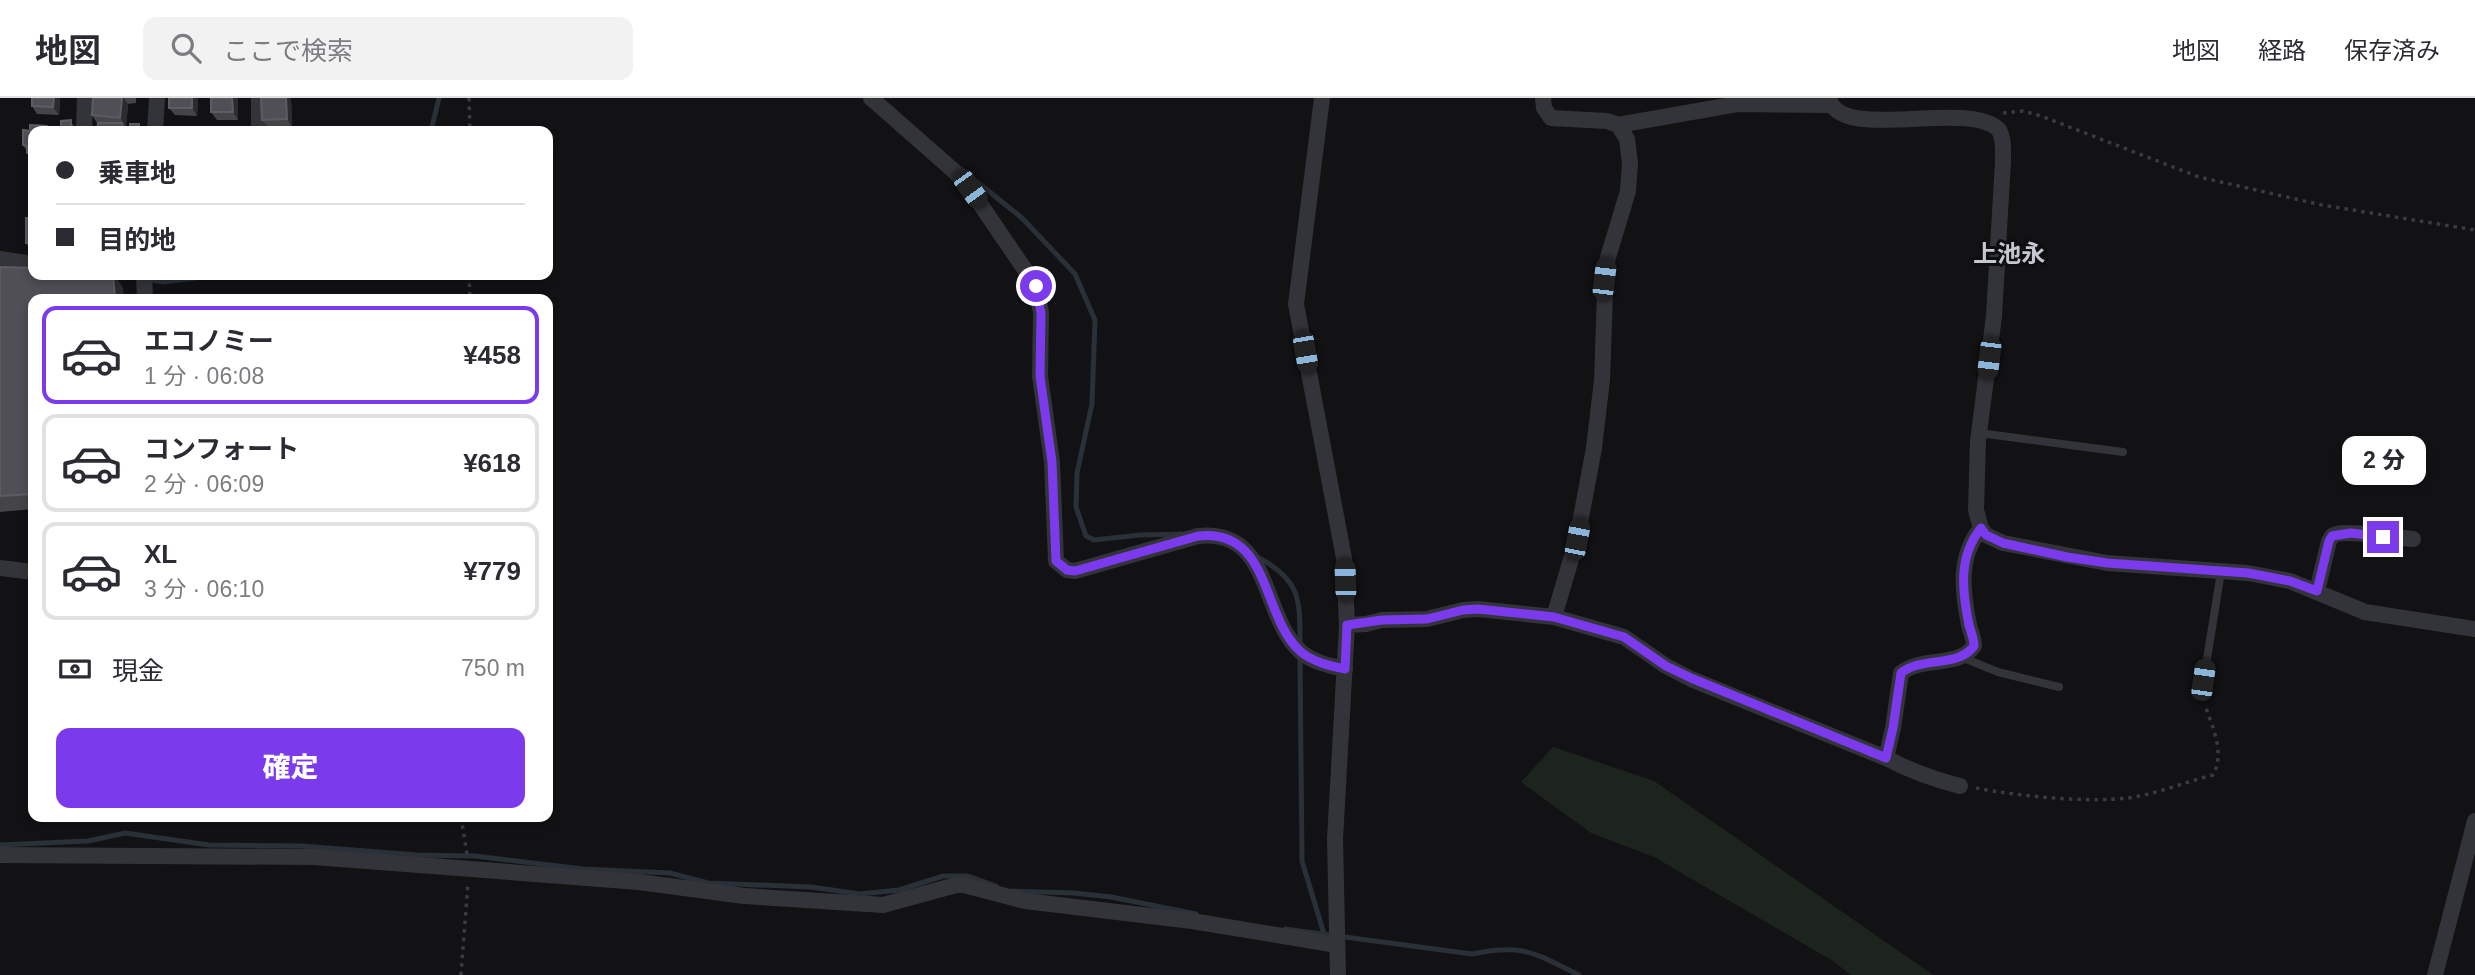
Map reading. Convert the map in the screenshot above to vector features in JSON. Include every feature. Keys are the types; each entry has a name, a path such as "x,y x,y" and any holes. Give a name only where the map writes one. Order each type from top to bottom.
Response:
{"street":[{"path":"84,126 85,98"},
{"path":"155,126 157,98"},
{"path":"259,98 259,126"},
{"path":"871,98 970,189 1036,286 1041,313 1040,376 1052,462 1056,561 1067,570 1075,571 1198,536 1214,535 1245,551 1257,564 1285,631 1301,652 1325,664 1345,669"},
{"path":"1322,98 1296,304 1345,558 1347,625 1335,839 1338,975"},
{"path":"1543,98 1544,108 1551,118 1607,121 1618,125 1737,104 1830,102 1836,111 1850,117 1933,109 1952,110 1989,120 2000,132 2003,161 1994,316 1979,433 1976,494 1976,510 1986,535 2003,543 2067,557 2107,563 2248,573 2290,581 2365,612 2475,629"},
{"path":"1554,617 1577,539 1594,447 1602,380 1606,264 1628,191 1630,163 1627,139 1618,125"},
{"path":"0,259 28,263"},
{"path":"1886,758 1901,673 1914,665 1961,657 1971,650 1974,643 1965,600 1964,559 1971,540 1981,528"},
{"path":"2317,591 2332,536 2351,533 2413,539"},
{"path":"0,568 28,571"},
{"path":"1347,625 1382,620 1427,619 1478,609 1554,617 1624,637 1666,666 1691,678 1930,778 1960,786"},
{"path":"2435,975 2473,839 2475,821"},
{"path":"0,855 314,857 639,881 744,896 883,905 960,884 1024,901 1192,921 1337,945"}],"lane":[{"path":"1979,433 2084,449 2123,452"},
{"path":"2201,696 2221,572"},
{"path":"1961,657 1998,672 2059,687"}],"path":[{"path":"469,98 470,126"},
{"path":"1989,120 2001,114 2023,111 2199,177 2322,205 2475,230"},
{"path":"1960,786 2004,793 2091,799 2128,798 2213,775 2216,770 2217,741 2201,696"},
{"path":"461,975 469,869 462,822"}],"shaded area":[{"path":"1553,747 1654,781 1933,975 1851,975 1833,961 1654,857 1591,833 1521,782"}],"building":[{"path":"32,98 54,98 53,107 32,106"},
{"path":"93,98 122,98 120,118 92,115"},
{"path":"169,98 192,98 192,108 169,108"},
{"path":"211,98 232,98 233,112 211,112"},
{"path":"261,98 286,98 287,119 262,120"},
{"path":"71,120 71,126 61,126 61,121"},
{"path":"98,123 122,123 122,126 98,126"},
{"path":"23,130 28,131 28,153 27,146 23,145"},
{"path":"26,218 28,218 28,243"},
{"path":"0,267 28,268 28,280 113,280 115,294 28,294 28,494 0,496"}],"waterway":[{"path":"432,126 439,98"},
{"path":"961,169 1022,218 1075,274 1095,320 1092,404 1077,473 1076,507 1086,536 1094,540 1182,534"},
{"path":"153,280 179,280"},
{"path":"1257,557 1282,574 1295,592 1300,644"},
{"path":"1300,657 1302,861 1324,934"},
{"path":"0,845 88,841 125,833 209,845 302,846 417,855 475,856 583,869 670,873 708,883 811,887 860,894 899,890 943,876 968,876 996,886"},
{"path":"1012,891 1111,897 1196,914"},
{"path":"1285,929 1472,954 1516,950 1539,956 1579,975"}],"district":[{"name":"上池永","path":"2009,254"}],"route":[{"path":"1036,286 1041,313 1040,376 1052,462 1056,561 1067,570 1075,571 1198,536 1214,535 1245,551 1257,564 1273,607 1285,631 1301,652 1325,664 1345,669 1347,625 1382,620 1427,619 1478,609 1554,617 1624,637 1666,666 1691,678 1886,758 1901,673 1914,665 1961,657 1968,654 1974,646 1965,600 1963,572 1964,559 1971,540 1981,528 1986,535 2003,543 2067,557 2107,563 2248,573 2290,581 2317,591 2332,536 2351,533 2383,537"}]}
